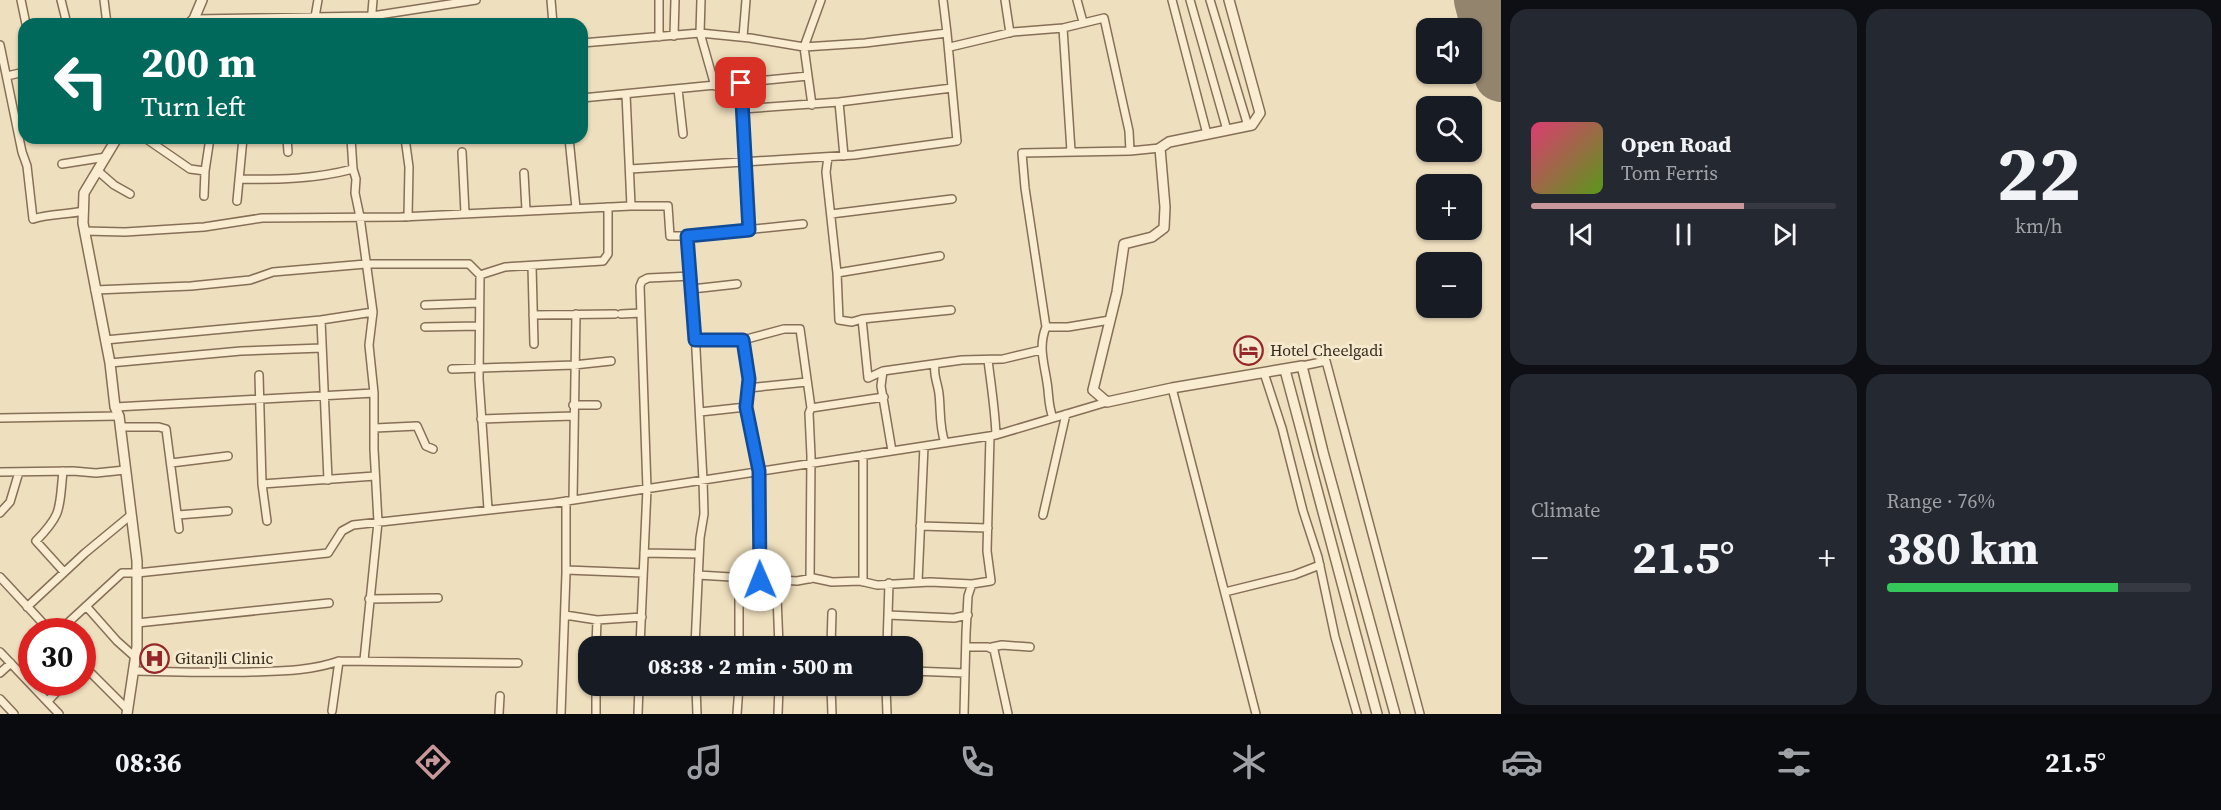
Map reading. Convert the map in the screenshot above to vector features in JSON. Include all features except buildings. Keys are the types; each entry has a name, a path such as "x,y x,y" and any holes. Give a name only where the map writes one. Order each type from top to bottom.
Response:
{"street":[{"path":"21,0 25,18"},
{"path":"61,0 66,18"},
{"path":"104,0 106,18"},
{"path":"193,18 202,0"},
{"path":"315,17 318,0"},
{"path":"372,16 373,0"},
{"path":"290,18 372,16 476,0"},
{"path":"551,0 552,18"},
{"path":"658,37 659,0"},
{"path":"674,36 675,0"},
{"path":"701,0 700,33 715,86"},
{"path":"743,37 746,0"},
{"path":"812,105 804,47 821,0"},
{"path":"630,169 844,156 957,141 950,47 943,0"},
{"path":"1005,0 1010,33"},
{"path":"1077,0 1083,22"},
{"path":"1172,0 1208,134"},
{"path":"1190,0 1227,130"},
{"path":"1210,0 1248,126"},
{"path":"1053,418 1048,404 1048,388 1041,350 1046,327 1025,188 1022,153 1130,151 1160,148 1169,142 1252,125 1260,112 1229,0"},
{"path":"950,47 1010,33 1063,28 1104,18 1129,131 1130,151"},
{"path":"1063,28 1071,151"},
{"path":"588,43 700,33 804,47 865,43 947,33"},
{"path":"0,45 18,128"},
{"path":"7,76 18,73"},
{"path":"588,97 808,76"},
{"path":"741,83 749,230"},
{"path":"742,109 812,105 952,88"},
{"path":"678,89 683,134"},
{"path":"627,94 631,206"},
{"path":"839,102 844,156"},
{"path":"22,144 27,166 33,219 46,214 71,214 84,211"},
{"path":"114,144 84,193 84,231 110,363 137,573 135,657 127,712"},
{"path":"154,144 190,169 205,171"},
{"path":"204,196 209,144"},
{"path":"237,201 242,144"},
{"path":"287,144 288,152"},
{"path":"351,144 352,168 373,312 369,345 374,393 378,522 364,660"},
{"path":"406,144 409,167 408,217"},
{"path":"570,144 576,208"},
{"path":"1107,402 1093,390 1117,292 1124,244 1152,237 1164,228 1165,207 1160,148"},
{"path":"462,152 465,213"},
{"path":"62,164 106,157"},
{"path":"828,157 826,172 837,273 839,320 852,322 951,310"},
{"path":"239,179 295,179 327,175 352,168"},
{"path":"98,171 114,185 130,194"},
{"path":"524,173 526,210"},
{"path":"831,214 952,199"},
{"path":"84,231 125,232 204,227 262,218 408,217 631,206 668,206 670,236 803,224"},
{"path":"480,275 505,267 603,261 608,254 608,207"},
{"path":"687,236 692,276 704,480 704,514 699,554 695,636"},
{"path":"837,273 940,256"},
{"path":"95,290 250,280 273,272 366,264 469,264 480,275 479,368 488,509"},
{"path":"532,266 534,344"},
{"path":"641,636 647,489 640,286 642,281 648,278 692,276"},
{"path":"692,289 737,284"},
{"path":"425,305 479,303"},
{"path":"105,340 321,320 373,312"},
{"path":"533,315 641,313"},
{"path":"561,714 576,314"},
{"path":"862,319 868,378 883,370 962,360 1002,359 1041,350"},
{"path":"321,320 328,480"},
{"path":"1046,327 1068,327 1110,320"},
{"path":"425,327 479,326"},
{"path":"695,340 743,340 784,328 800,329 810,408 810,579"},
{"path":"743,340 749,379 746,407 759,471 760,580"},
{"path":"110,363 241,351 322,348"},
{"path":"698,575 760,580 810,579 877,585 918,582 972,584 991,581 987,551 994,396 990,387 988,360"},
{"path":"452,369 574,365 611,361"},
{"path":"73,618 122,573 328,553 342,531 353,525 569,500 993,435 1107,402 1326,361 1420,714"},
{"path":"934,365 940,398 941,431 945,443"},
{"path":"1302,366 1323,452 1395,714"},
{"path":"883,370 881,386 892,451"},
{"path":"1285,370 1377,714"},
{"path":"1264,373 1282,428 1292,472 1320,565 1335,637 1357,714"},
{"path":"259,375 262,484 267,521"},
{"path":"748,388 807,382"},
{"path":"1172,388 1256,714"},
{"path":"0,418 118,417 260,399 374,393"},
{"path":"810,408 884,397"},
{"path":"573,405 597,405"},
{"path":"700,412 746,407"},
{"path":"1043,515 1066,414"},
{"path":"481,419 573,416"},
{"path":"118,417 166,429 179,529"},
{"path":"375,428 417,426 426,446 434,449"},
{"path":"918,582 924,446"},
{"path":"863,455 863,582"},
{"path":"171,463 228,456"},
{"path":"0,472 96,473 125,470"},
{"path":"63,471 60,510 53,523 36,541 64,573"},
{"path":"1,511 10,502 19,472"},
{"path":"262,484 375,476"},
{"path":"178,515 228,511"},
{"path":"27,607 131,515"},
{"path":"920,526 988,528"},
{"path":"644,553 699,554"},
{"path":"1225,592 1294,575 1320,565"},
{"path":"566,570 643,573"},
{"path":"0,577 38,618"},
{"path":"739,579 740,636"},
{"path":"779,580 777,597 779,636"},
{"path":"887,636 889,584"},
{"path":"964,714 968,596 972,584"},
{"path":"369,599 438,598"},
{"path":"137,623 329,603"},
{"path":"86,606 117,641 135,657"},
{"path":"831,636 832,613"},
{"path":"565,615 597,620 642,617"},
{"path":"888,615 954,618 968,615"},
{"path":"596,636 597,620"},
{"path":"966,647 1002,645 1030,647"},
{"path":"992,647 1008,714"},
{"path":"0,652 59,714"},
{"path":"133,671 270,672 322,667 339,661 364,660 518,663"},
{"path":"332,711 339,661"},
{"path":"0,673 11,663"},
{"path":"923,672 965,673"},
{"path":"96,679 127,712"},
{"path":"48,701 53,696"},
{"path":"499,714 500,696"},
{"path":"596,696 596,714"},
{"path":"638,714 639,696"},
{"path":"696,696 697,714"},
{"path":"738,714 739,696"},
{"path":"778,714 779,696"},
{"path":"831,696 832,714"},
{"path":"886,696 887,714"},
{"path":"0,699 14,714"}],"runway":[{"path":"1481,0 1501,75"}],"place":[{"name":"Hotel Cheelgadi","path":"1249,350"},
{"name":"Gitanjli Clinic","path":"154,658"}],"route":[{"path":"741,83 749,230 687,236 692,276 695,340 743,340 749,379 746,407 759,471 760,580"}]}
